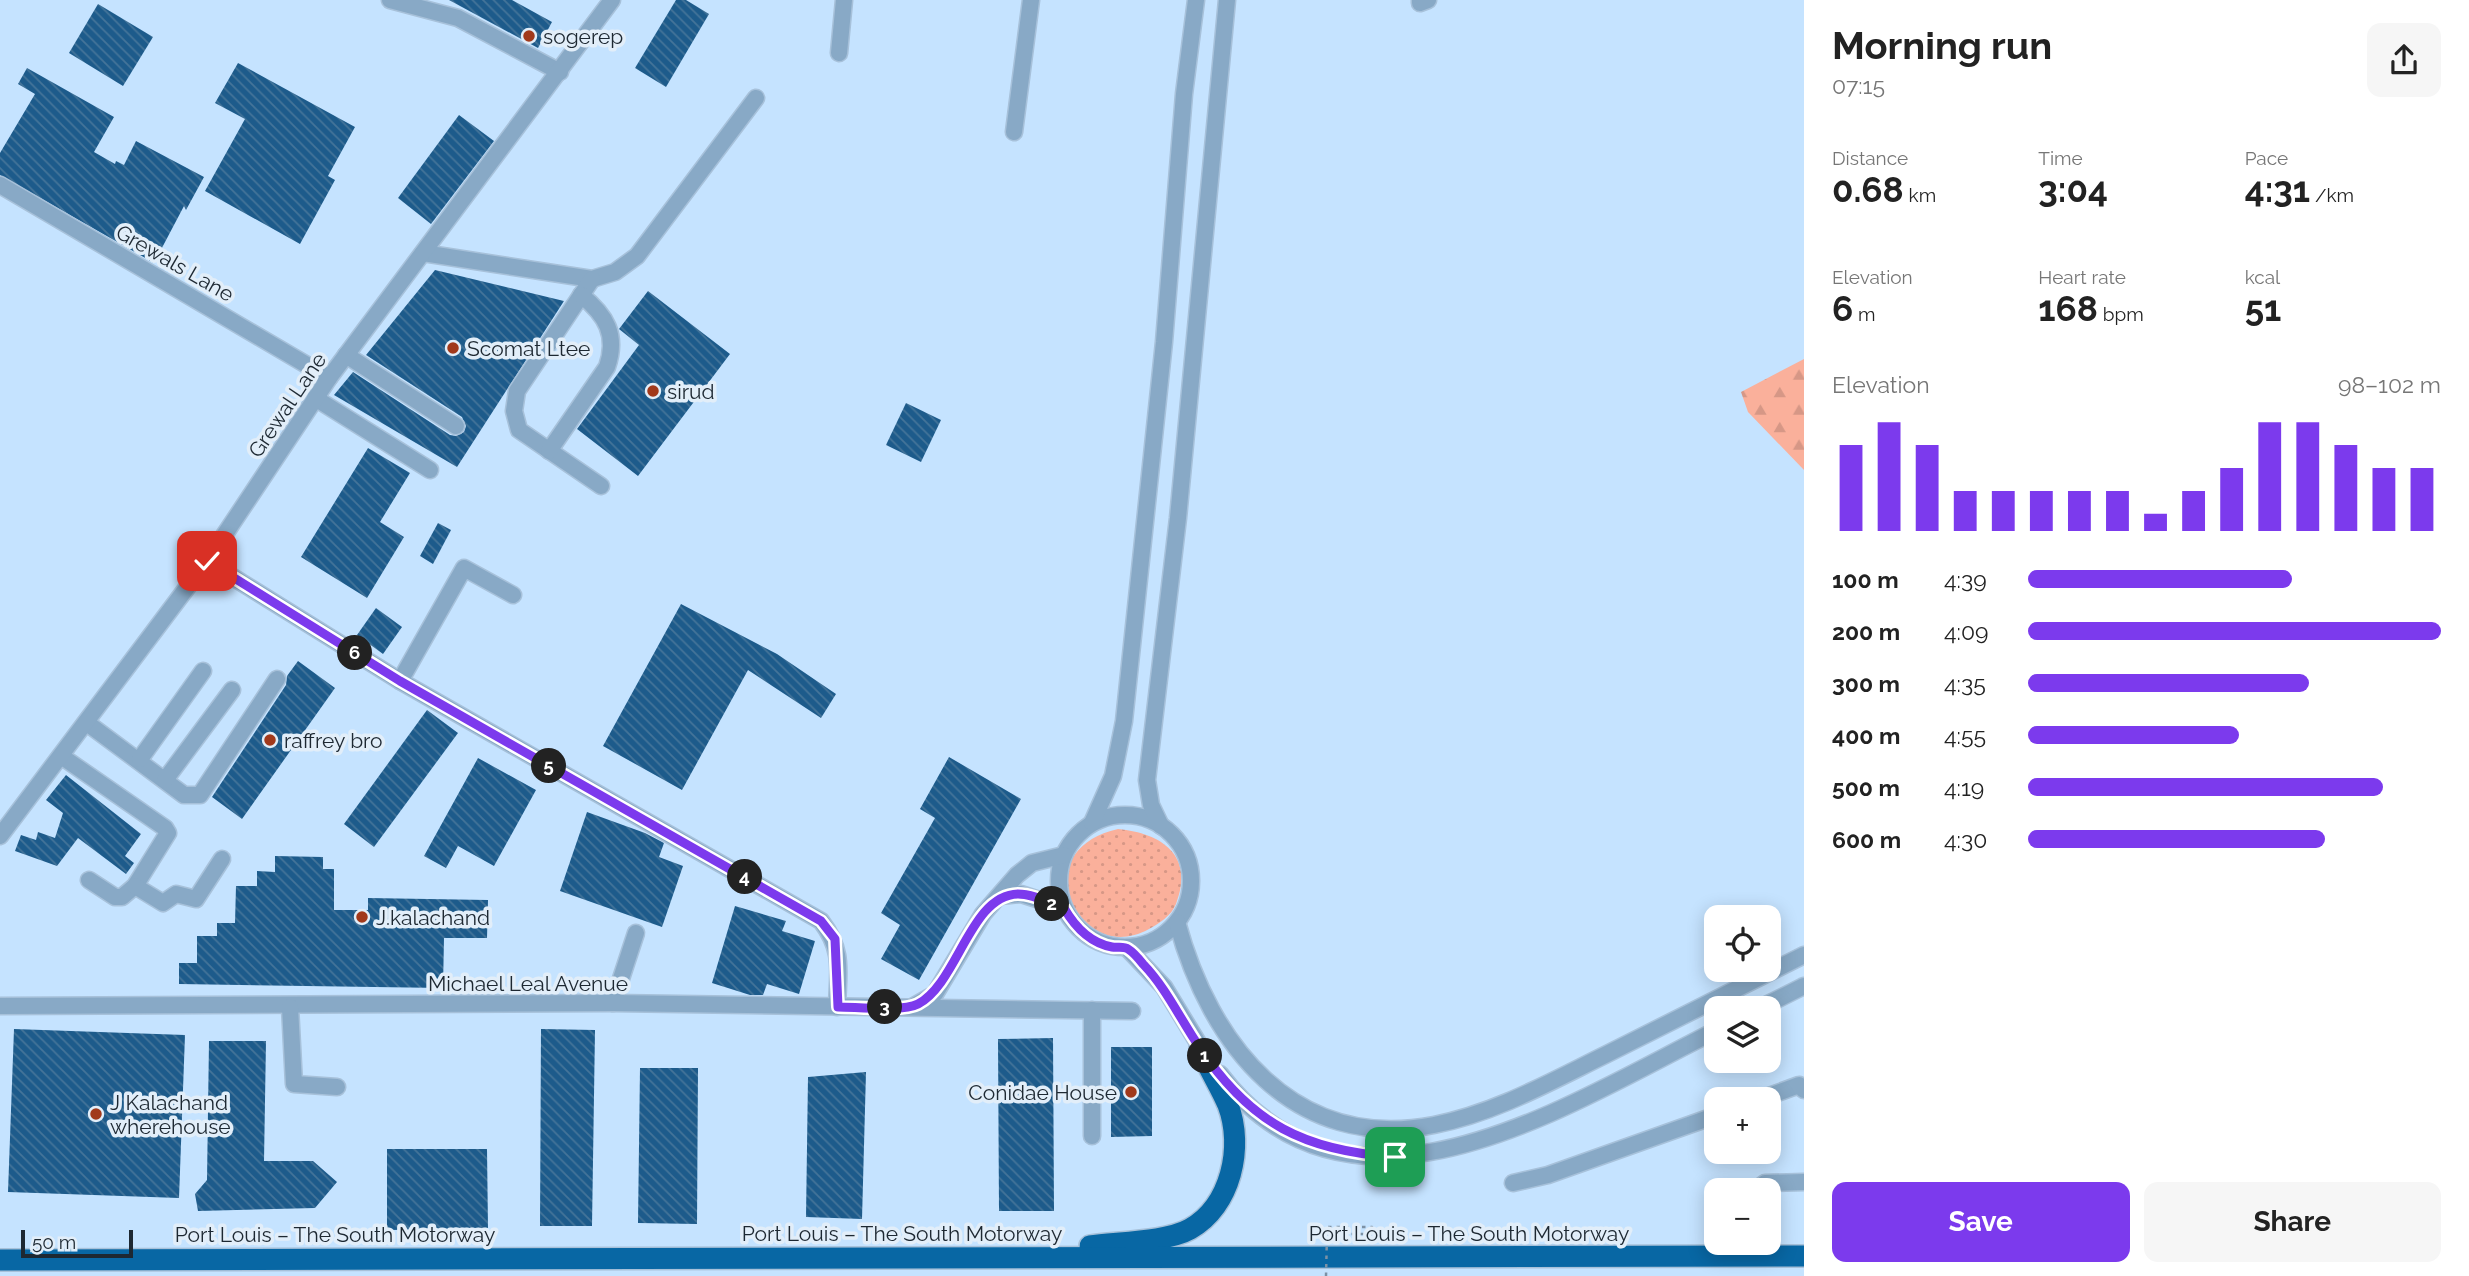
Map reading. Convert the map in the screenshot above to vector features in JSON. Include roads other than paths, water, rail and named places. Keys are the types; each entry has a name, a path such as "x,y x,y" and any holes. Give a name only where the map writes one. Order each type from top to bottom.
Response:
{"highway":[{"path":"1018,1257 1173,1234 1190,1228 1215,1205 1229,1179 1234,1133 1228,1104 1200,1048"},
{"name":"Port Louis – The South Motorway","path":"0,1260 1018,1257 1704,1250"},
{"name":"Port Louis – The South Motorway","path":"1781,1254 1804,1256"}],"street":[{"path":"390,0 458,18 560,72"},
{"name":"Grewal Lane","path":"0,836 5,817 61,756 87,723 207,561 329,377 612,0"},
{"path":"839,53 844,0"},
{"path":"1014,132 1031,0"},
{"path":"1092,823 1113,776 1124,721 1164,342 1184,94 1196,0"},
{"path":"1161,826 1151,805 1147,780 1178,518 1227,0"},
{"path":"1420,0 1420,3 1429,0"},
{"path":"424,253 592,279 615,272 637,256 756,98"},
{"name":"Grewals Lane","path":"0,186 329,377"},
{"path":"592,279 517,391 514,411 519,430 601,486"},
{"path":"549,452 607,367 613,351 610,328 599,309 581,295"},
{"path":"346,355 456,426"},
{"path":"315,398 430,470"},
{"path":"207,561 400,681 821,921 835,939 838,1007"},
{"path":"400,681 464,568 513,595"},
{"path":"140,759 203,671"},
{"path":"87,723 140,759 184,795 200,795 277,679"},
{"path":"165,780 232,690"},
{"path":"61,756 165,828 168,833 135,886 122,897 115,897 89,880"},
{"path":"1127,815 1145,818 1161,826 1180,845 1190,870 1188,897 1177,922 1155,940 1127,948 1111,947 1090,937 1072,922 1064,908 1059,872 1064,855 1076,836 1092,823 1127,815"},
{"path":"914,1006 935,994 983,914 1032,863 1064,855"},
{"path":"135,886 163,903 176,894 196,898 222,859"},
{"path":"1000,896 1021,894 1064,908"},
{"path":"1177,922 1196,983 1241,1056 1273,1089 1301,1107 1329,1118 1361,1127 1395,1129 1434,1125 1520,1097 1804,955"},
{"path":"613,1003 636,933"},
{"path":"1127,948 1164,987 1200,1048 1231,1089 1257,1113 1283,1130 1312,1144 1349,1154 1395,1157 1438,1152 1502,1134 1704,1036"},
{"path":"1781,998 1804,986"},
{"name":"Michael Leal Avenue","path":"0,1006 290,1007 416,1003 613,1003 1132,1011"},
{"path":"290,1007 294,1084 337,1087"},
{"path":"1092,1010 1092,1136"},
{"path":"1781,1092 1799,1085 1804,1090"},
{"path":"1513,1183 1548,1175 1704,1120"},
{"path":"1781,1183 1804,1182"}],"place":[{"name":"sogerep","path":"529,36"},
{"name":"Scomat Ltee","path":"453,348"},
{"name":"sirud","path":"653,391"},
{"name":"raffrey bro","path":"270,740"},
{"name":"J.kalachand","path":"362,917"},
{"name":"Conidae House","path":"1131,1092"},
{"name":"J Kalachand wherehouse","path":"96,1114"}]}
